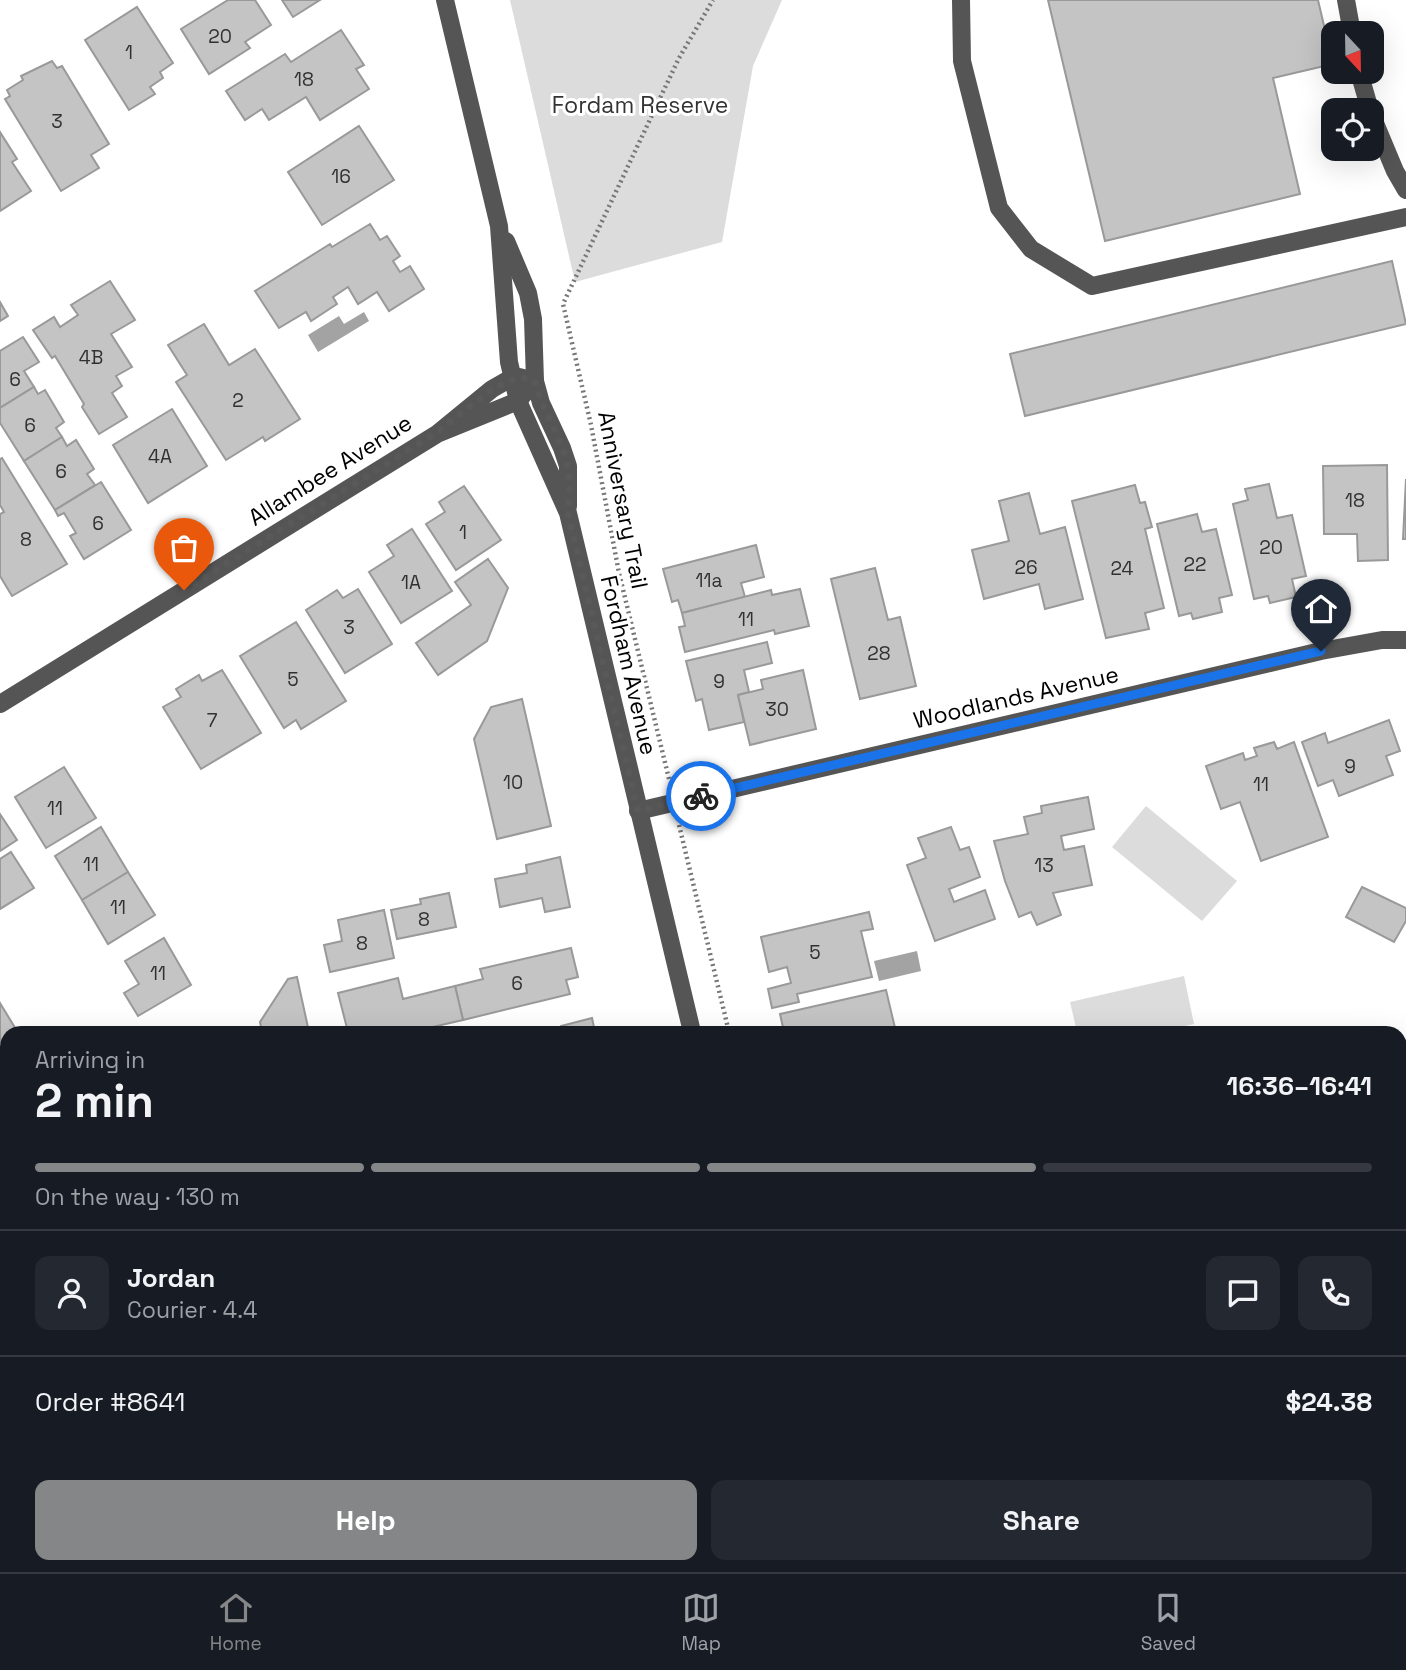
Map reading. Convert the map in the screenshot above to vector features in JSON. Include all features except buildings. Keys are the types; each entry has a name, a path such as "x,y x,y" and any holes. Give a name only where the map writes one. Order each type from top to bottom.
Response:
{"street":[{"name":"Fordham Avenue","path":"445,0 499,226 509,362 518,401 568,513 691,1026"},
{"path":"961,0 962,61 999,208 1031,249 1093,286 1406,217"},
{"path":"1346,0 1350,21"},
{"path":"1384,142 1406,190"},
{"name":"Fordham Avenue","path":"499,226 528,293 533,319 535,381 541,403 568,466 568,513"},
{"path":"513,379 519,377 535,381"},
{"name":"Allambee Avenue","path":"0,704 436,433 492,389 513,379"},
{"name":"Allambee Avenue","path":"436,433 518,401 535,381"},
{"name":"Woodlands Avenue","path":"638,811 1321,651 1382,640 1406,640"}],"path":[{"name":"Anniversary Trail","path":"713,0 679,58 563,304 591,425 619,573 728,1026"}],"green space":[{"name":"Fordam Reserve","path":"510,0 782,0 753,66 722,242 575,282"},
{"path":"1146,806 1237,881 1202,921 1112,847"},
{"path":"1184,976 1194,1024 1076,1026 1070,1002"}],"shaded area":[{"path":"364,312 369,321 318,352 308,335 339,316 344,324"},
{"path":"917,951 921,971 879,981 874,961"}],"way so far":[{"path":"184,590 436,433 492,389 519,377 535,381 541,403 568,466 568,513 638,811 701,796"}],"route":[{"path":"701,796 1321,651"}]}
